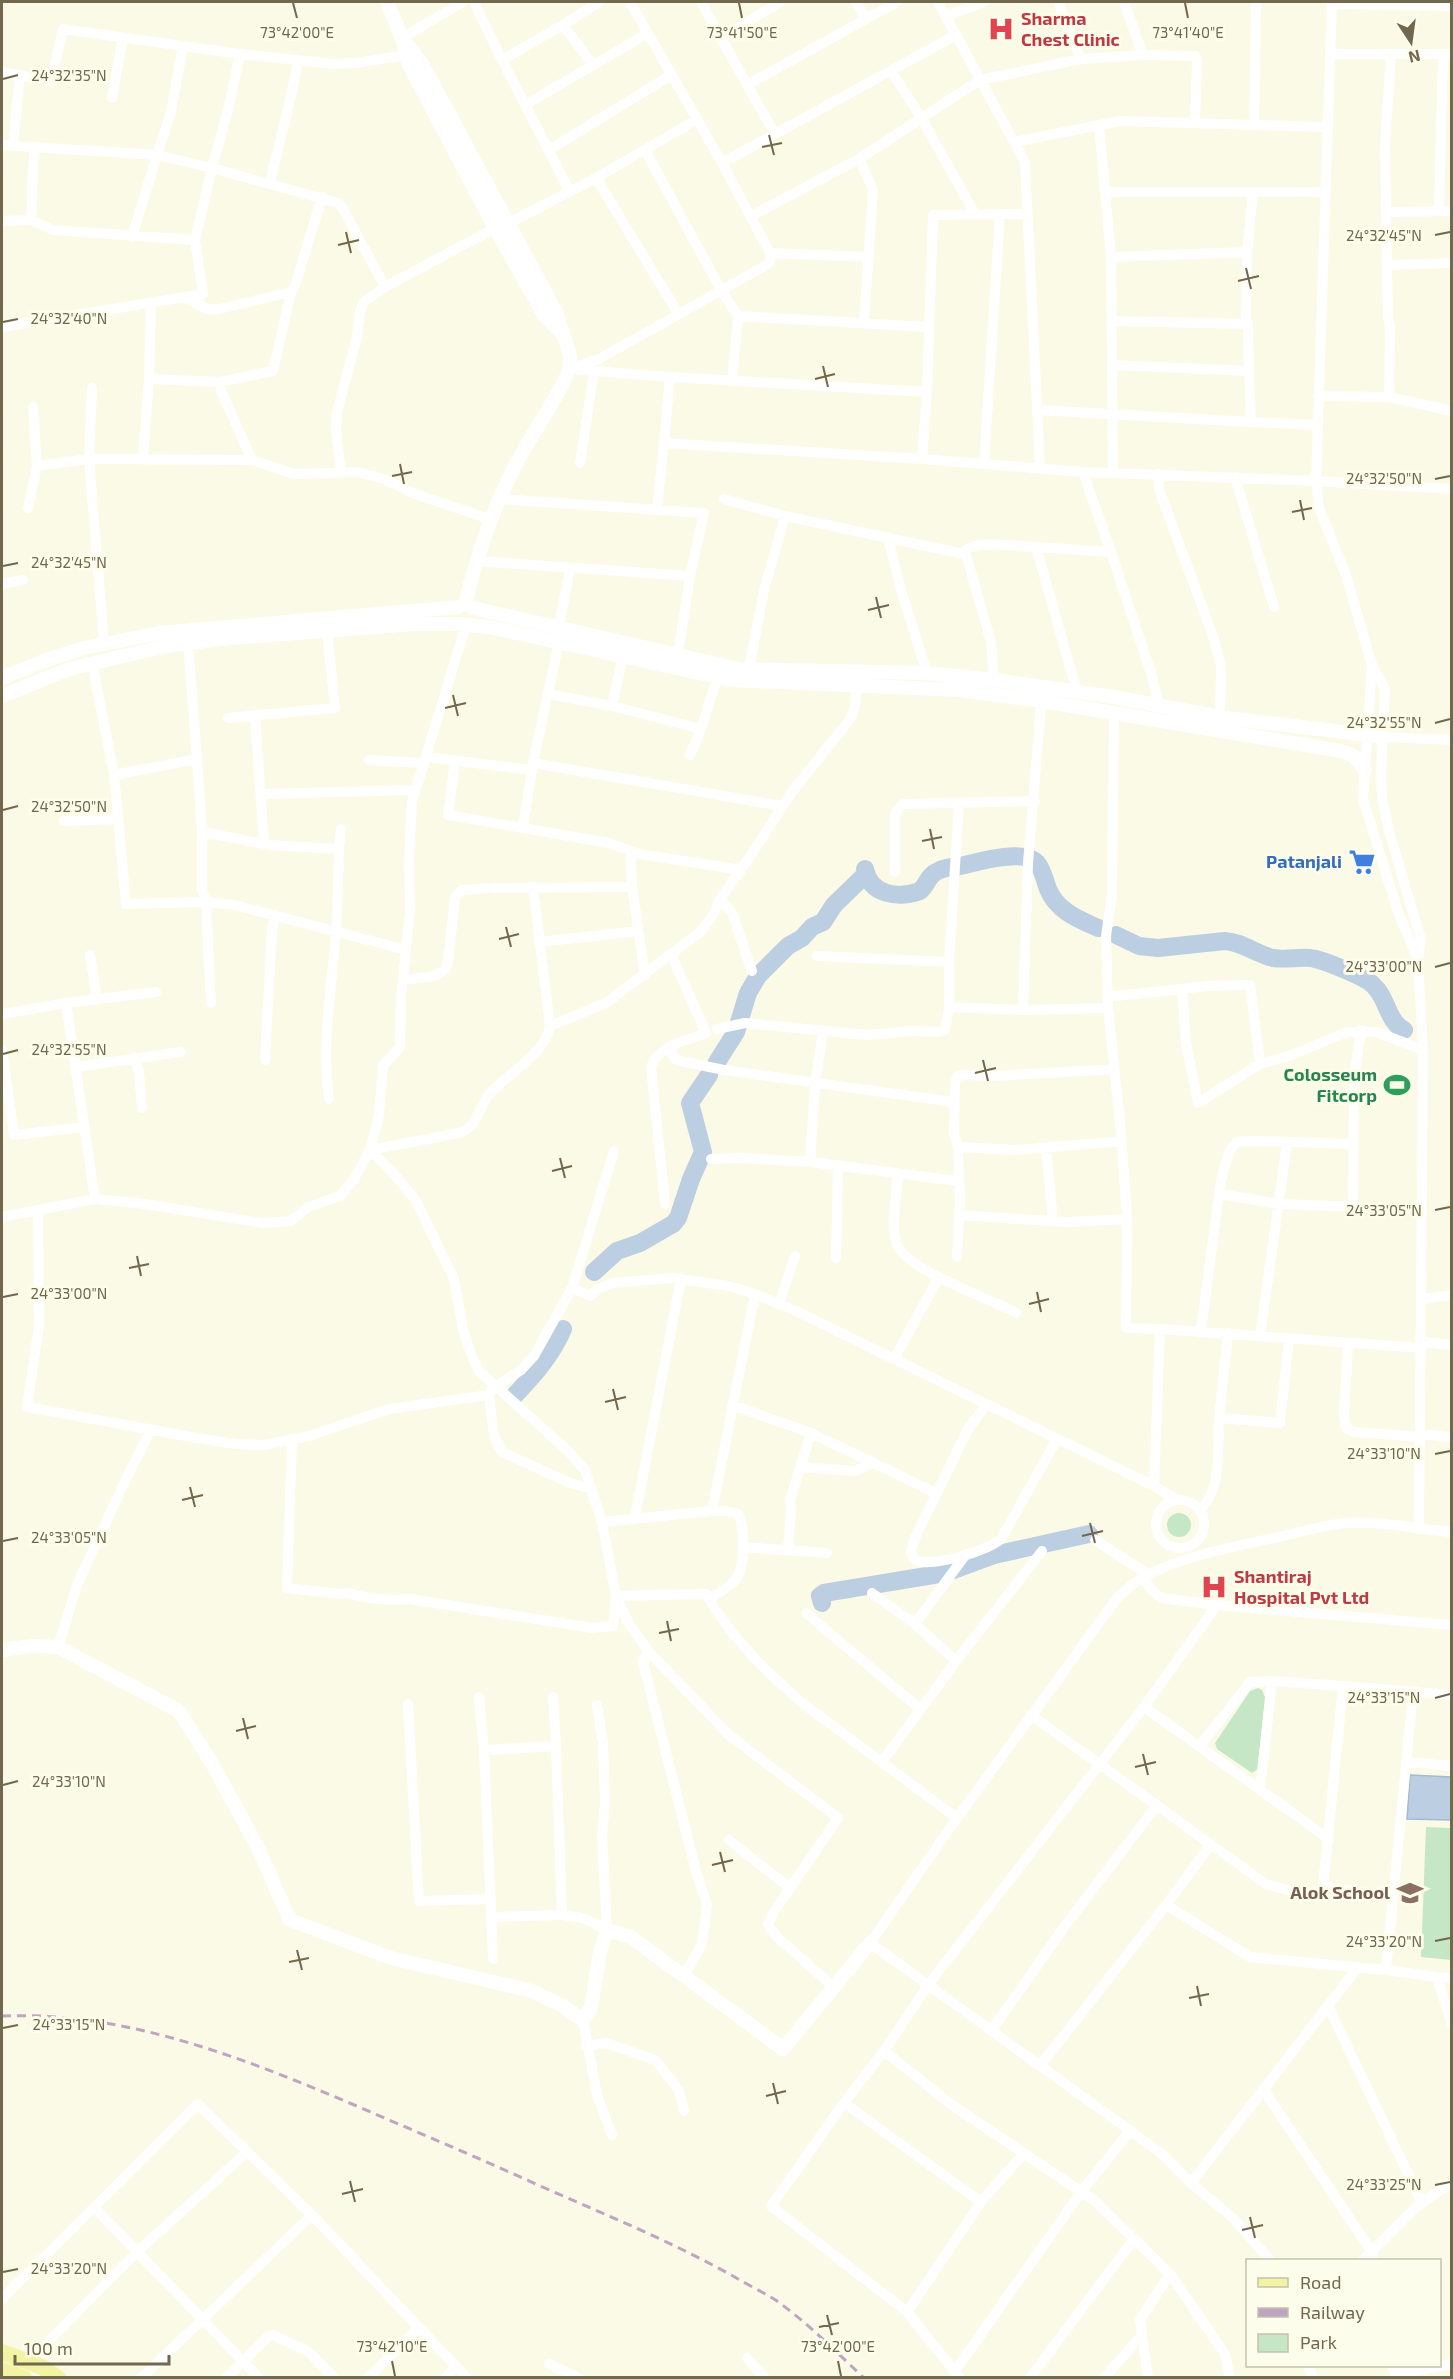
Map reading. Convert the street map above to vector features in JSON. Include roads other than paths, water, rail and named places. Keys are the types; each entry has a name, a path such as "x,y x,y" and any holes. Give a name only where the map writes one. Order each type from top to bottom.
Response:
{"main road":[{"path":"2,2352 26,2370"},
{"path":"2,2370 26,2370 58,2378"}],"street":[{"path":"387,2 402,38 405,55 501,226 555,310 570,351 570,369 490,519 476,561 465,606 454,614 457,622 463,624"},
{"path":"402,38 463,2"},
{"path":"474,2 570,192"},
{"path":"502,60 599,2"},
{"path":"570,369 599,359 678,313 767,266 771,260 770,253 751,216 630,2"},
{"path":"701,2 774,134"},
{"path":"721,38 780,2"},
{"path":"856,2 866,19"},
{"path":"747,84 897,2"},
{"path":"938,2 1024,162 1040,468"},
{"path":"946,16 984,2"},
{"path":"1058,2 1081,59"},
{"path":"1124,2 1143,55"},
{"path":"1254,125 1256,2"},
{"path":"1419,1529 1423,1050 1418,959 1421,947 1420,934 1389,831 1382,797 1385,689 1372,665 1346,575 1319,508 1316,481 1317,425 1332,3 1452,6"},
{"path":"562,26 593,65"},
{"path":"2,72 51,81 63,29 298,61 345,64 405,55"},
{"path":"525,105 648,33"},
{"path":"722,163 956,35"},
{"path":"112,98 123,37"},
{"path":"402,38 421,62 501,226"},
{"path":"132,237 171,112 183,46"},
{"path":"2,327 203,294 195,240 240,54"},
{"path":"1330,54 1447,54 1439,211"},
{"path":"1389,397 1390,327 1385,144 1391,54"},
{"path":"751,216 859,159 980,80 1081,59 1143,55 1195,56 1197,60 1195,123"},
{"path":"270,183 292,99 298,61"},
{"path":"891,70 922,118 975,214"},
{"path":"13,146 20,75"},
{"path":"549,150 671,75"},
{"path":"341,471 336,431 338,404 353,354 360,311 364,302 385,287 570,192 696,120"},
{"path":"1014,142 1120,121 1326,127"},
{"path":"1100,125 1111,257 1113,472"},
{"path":"2,146 157,155 322,197 342,207 385,287"},
{"path":"31,220 34,148"},
{"path":"645,150 721,290 738,316 732,380"},
{"path":"859,159 873,190 864,323"},
{"path":"1440,163 1452,163"},
{"path":"596,178 678,313"},
{"path":"1105,192 1324,192"},
{"path":"1251,422 1246,319 1247,252 1253,192"},
{"path":"149,378 220,382 273,371 291,292 295,286 322,197"},
{"path":"1386,212 1452,211"},
{"path":"984,464 1000,214"},
{"path":"922,459 927,392 933,215 1027,214"},
{"path":"2,221 31,220 53,230 195,240"},
{"path":"1111,257 1247,252"},
{"path":"770,253 869,257"},
{"path":"1387,265 1452,262"},
{"path":"184,297 207,309 219,309 291,292"},
{"path":"143,459 149,378 151,303"},
{"path":"738,316 929,327"},
{"path":"1112,321 1248,324"},
{"path":"1112,365 1249,371"},
{"path":"570,369 927,392"},
{"path":"580,463 594,371"},
{"path":"657,508 670,377"},
{"path":"220,382 221,391 252,460"},
{"path":"92,388 89,459 105,643"},
{"path":"1318,396 1389,397 1452,411"},
{"path":"28,508 37,466 33,407"},
{"path":"1037,411 1317,425"},
{"path":"664,443 922,459 1083,472 1235,477 1452,489"},
{"path":"37,466 89,459 252,460 294,474 341,471 370,474 415,494 490,519"},
{"path":"1083,472 1151,673 1159,706"},
{"path":"1158,474 1159,489 1214,639 1221,666 1220,717"},
{"path":"1235,477 1274,607"},
{"path":"499,499 704,513 690,576 678,654"},
{"path":"724,499 785,516 964,554"},
{"path":"749,670 764,590 785,516"},
{"path":"888,537 901,590 927,674"},
{"path":"964,554 969,547 980,544 1111,552"},
{"path":"1036,548 1077,692"},
{"path":"964,554 991,642 994,680"},
{"path":"476,561 690,576"},
{"path":"559,626 570,569"},
{"path":"2,584 22,580"},
{"path":"2,678 46,660 105,643 159,633 203,627 465,606 749,670 857,679 948,690 1042,694 1077,692 1220,717 1369,737 1452,741"},
{"path":"2,696 62,671 143,650 188,643 327,631 414,624 463,624 489,627 717,678 771,684 927,674 994,680 1114,712 1341,751 1353,755 1365,770"},
{"path":"2,1217 95,1199 145,1204 262,1223 291,1221 308,1207 340,1196 354,1179 370,1150 379,1115 383,1066 400,1047 403,980 410,910 411,811 463,624"},
{"path":"228,718 335,708 327,631"},
{"path":"524,826 532,767 559,642"},
{"path":"188,643 202,832 202,890 206,902 211,1003"},
{"path":"612,706 623,656"},
{"path":"92,662 114,775 126,904 206,902 235,905 406,950"},
{"path":"1372,665 1369,737 1363,798 1398,912 1418,959"},
{"path":"690,755 717,678"},
{"path":"550,1026 606,1003 707,925 720,899 782,806 851,718 855,706 857,679"},
{"path":"548,694 612,706 701,729"},
{"path":"1023,1010 1028,857 1035,801 1042,694"},
{"path":"1114,712 1112,895 1106,936 1107,1003 1122,1141 1127,1219 1126,1328 1201,1330 1348,1344 1452,1345"},
{"path":"255,715 264,844"},
{"path":"114,775 196,759"},
{"path":"369,760 455,761 532,767 782,806"},
{"path":"455,761 448,815 524,826 609,843 630,851 741,870"},
{"path":"262,794 415,790"},
{"path":"895,872 895,816 900,806 908,802 1035,801"},
{"path":"717,1029 740,1023 868,1035 942,1031 947,1025 949,1007 949,962 959,803"},
{"path":"64,821 119,819"},
{"path":"329,1099 326,1079 327,1024 336,931 340,829"},
{"path":"202,832 264,844 339,849"},
{"path":"630,851 632,887 645,975"},
{"path":"370,1150 459,1133 469,1129 490,1092 547,1038 550,1026 533,887"},
{"path":"403,980 435,976 446,970 455,897 462,890 632,887"},
{"path":"720,899 732,913 752,971"},
{"path":"265,1060 272,930 275,915"},
{"path":"539,942 638,931"},
{"path":"665,1204 651,1073 655,1058 669,1048 706,1033 671,954"},
{"path":"90,955 97,999"},
{"path":"817,956 949,962"},
{"path":"949,1007 1023,1010 1107,1003 1182,989 1250,985 1260,1064"},
{"path":"1182,989 1186,1043 1198,1103 1260,1064 1292,1055 1339,1034 1361,1030 1381,1033 1423,1050"},
{"path":"2,1014 66,1003 156,992"},
{"path":"66,1003 95,1199"},
{"path":"1353,1208 1355,1070 1361,1030"},
{"path":"810,1162 815,1083 823,1032"},
{"path":"669,1048 674,1058 680,1061 724,1070 954,1102"},
{"path":"2,1050 14,1135 84,1126"},
{"path":"76,1067 181,1052"},
{"path":"134,1058 139,1072 142,1108"},
{"path":"957,1257 958,1147 954,1134 954,1102 957,1077 1115,1069"},
{"path":"1201,1330 1219,1194 1230,1152 1236,1143 1249,1140 1353,1144"},
{"path":"958,1147 1001,1151 1122,1141"},
{"path":"1260,1336 1287,1143"},
{"path":"1046,1148 1053,1221"},
{"path":"370,1150 415,1200 454,1279 463,1330 479,1371 581,1464 592,1489 602,1522 616,1596 629,1624 648,1651 728,1734 838,1818 773,1913 768,1925 777,1937 834,1987"},
{"path":"38,1210 39,1326 27,1407 236,1444 264,1445 292,1441 389,1409 489,1395 496,1386 521,1370 534,1356 572,1288 614,1151"},
{"path":"711,1159 741,1158 810,1162 958,1181"},
{"path":"836,1258 838,1166"},
{"path":"898,1173 895,1235 898,1248 909,1260 1016,1314"},
{"path":"1219,1194 1279,1204 1422,1209"},
{"path":"959,1215 1053,1221 1127,1219"},
{"path":"779,1304 795,1256"},
{"path":"894,1359 939,1276"},
{"path":"572,1288 590,1296 598,1288 612,1283 681,1278 729,1286 754,1294 987,1404 1154,1486 1176,1500 1190,1501 1200,1510 1204,1529 1195,1543 1179,1549 1164,1543 1155,1530 1155,1521 1162,1507 1176,1500"},
{"path":"635,1517 681,1278"},
{"path":"712,1511 754,1294"},
{"path":"1422,1299 1452,1295"},
{"path":"1154,1486 1160,1329"},
{"path":"1200,1510 1210,1499 1214,1487 1228,1333"},
{"path":"1219,1418 1280,1423 1288,1339"},
{"path":"1348,1344 1344,1416 1346,1428 1354,1432 1452,1437"},
{"path":"489,1395 494,1436 502,1452 570,1483 592,1489"},
{"path":"987,1404 968,1429 912,1544 913,1557 919,1562 933,1563 992,1545 1001,1539 1057,1439"},
{"path":"732,1405 811,1433 936,1493"},
{"path":"58,1647 77,1585 151,1430"},
{"path":"788,1550 790,1500 811,1433"},
{"path":"292,1441 287,1588 410,1599 592,1628 613,1626 616,1596"},
{"path":"800,1467 855,1471 872,1463"},
{"path":"602,1522 726,1510 738,1514 742,1547 741,1566 737,1578 709,1599"},
{"path":"492,1917 562,1915 584,1918 607,1930 631,1937 783,2049 870,1943 1031,1715 1128,1586 1146,1576 1203,1553 1347,1523 1452,1532"},
{"path":"1095,1540 1146,1576 1153,1591 1161,1598 1452,1625"},
{"path":"1195,1543 1203,1553"},
{"path":"742,1547 827,1553"},
{"path":"882,1762 956,1661 1042,1551"},
{"path":"915,1624 966,1553"},
{"path":"872,1593 915,1624 956,1661"},
{"path":"616,1596 706,1594 734,1636 802,1703 957,1818"},
{"path":"1130,2131 1081,2192 958,2374 907,2312 771,2206 928,1985 1101,1764 1217,1605"},
{"path":"806,1613 920,1709"},
{"path":"2,1650 30,1646 58,1647 179,1711 213,1765 258,1848 290,1920 390,1958 532,1991 563,2006 583,2020"},
{"path":"648,1651 643,1662 697,1875 707,1904 702,1944 684,1976"},
{"path":"1200,1746 1247,1684 1254,1681 1451,1695 1452,1687"},
{"path":"1260,1790 1272,1681"},
{"path":"1031,1715 1266,1884 1299,1893 1320,1891 1323,1886 1343,1686"},
{"path":"1386,1970 1413,1692"},
{"path":"479,1697 484,1750 493,1959"},
{"path":"553,1697 562,1915"},
{"path":"408,1704 419,1901 491,1899"},
{"path":"597,1705 603,1743 605,1802 602,1836 607,1930 600,1953 591,2008 583,2020 586,2046 597,2095 612,2134"},
{"path":"1144,1707 1329,1839"},
{"path":"484,1750 556,1746"},
{"path":"1406,1762 1452,1766"},
{"path":"991,2031 1065,1926 1157,1805"},
{"path":"729,1840 790,1888"},
{"path":"1040,2066 1211,1844"},
{"path":"1323,1886 1392,1898"},
{"path":"1166,1905 1250,1957 1452,1978"},
{"path":"870,1943 1161,2153 1191,2183 1234,2219 1269,2259"},
{"path":"1191,2183 1358,1967"},
{"path":"1437,1977 1452,2025"},
{"path":"1328,2006 1422,2203"},
{"path":"586,2046 606,2043 655,2060 679,2090 684,2111"},
{"path":"884,2050 952,2105 1095,2201 1170,2274 1225,2354 1230,2378"},
{"path":"1263,2089 1373,2256 1422,2203 1452,2182"},
{"path":"844,2103 981,2202"},
{"path":"2,2299 198,2104 312,2215 467,2378"},
{"path":"26,2370 137,2252 247,2152"},
{"path":"907,2312 981,2202 1024,2153"},
{"path":"94,2207 259,2378"},
{"path":"141,2378 312,2215"},
{"path":"1030,2378 1134,2239"},
{"path":"1148,2378 1140,2320 1170,2274"},
{"path":"368,2378 419,2327"},
{"path":"226,2378 269,2336 273,2335 309,2352 334,2378"},
{"path":"1104,2378 1142,2335"},
{"path":"747,2358 765,2378"},
{"path":"549,2364 579,2378"},
{"path":"446,2378 456,2367"},
{"path":"1393,2367 1395,2374 1435,2367"}],"water":[{"path":"1410,1775 1451,1777 1451,1820 1407,1819"}],"waterway":[{"path":"865,869 873,885 886,893 903,895 920,891 932,875 943,869 1000,857 1030,859 1039,866 1048,889 1057,903 1069,913 1098,928"},
{"path":"717,1062 736,1032 748,993 758,976 788,946 802,938 812,927 823,922 834,905 866,874"},
{"path":"1116,935 1139,946 1158,948 1225,941 1273,958 1310,958 1324,962 1353,973 1373,985 1394,1021 1404,1030"},
{"path":"594,1272 617,1251 640,1243 673,1224 678,1218 703,1152 690,1103 709,1075"},
{"path":"515,1395 548,1356 563,1329"},
{"path":"822,1603 820,1596 824,1593 945,1573 994,1555 1089,1534"}],"railway":[{"path":"2,2016 95,2021 140,2030 229,2056 359,2107 637,2228 709,2263 786,2308 864,2378"}],"place":[{"name":"Sharma Chest Clinic","path":"1001,29"},
{"name":"Patanjali","path":"1362,862"},
{"name":"Colosseum Fitcorp","path":"1397,1085"},
{"name":"Shantiraj Hospital Pvt Ltd","path":"1214,1587"},
{"name":"Alok School","path":"1410,1893"}]}
